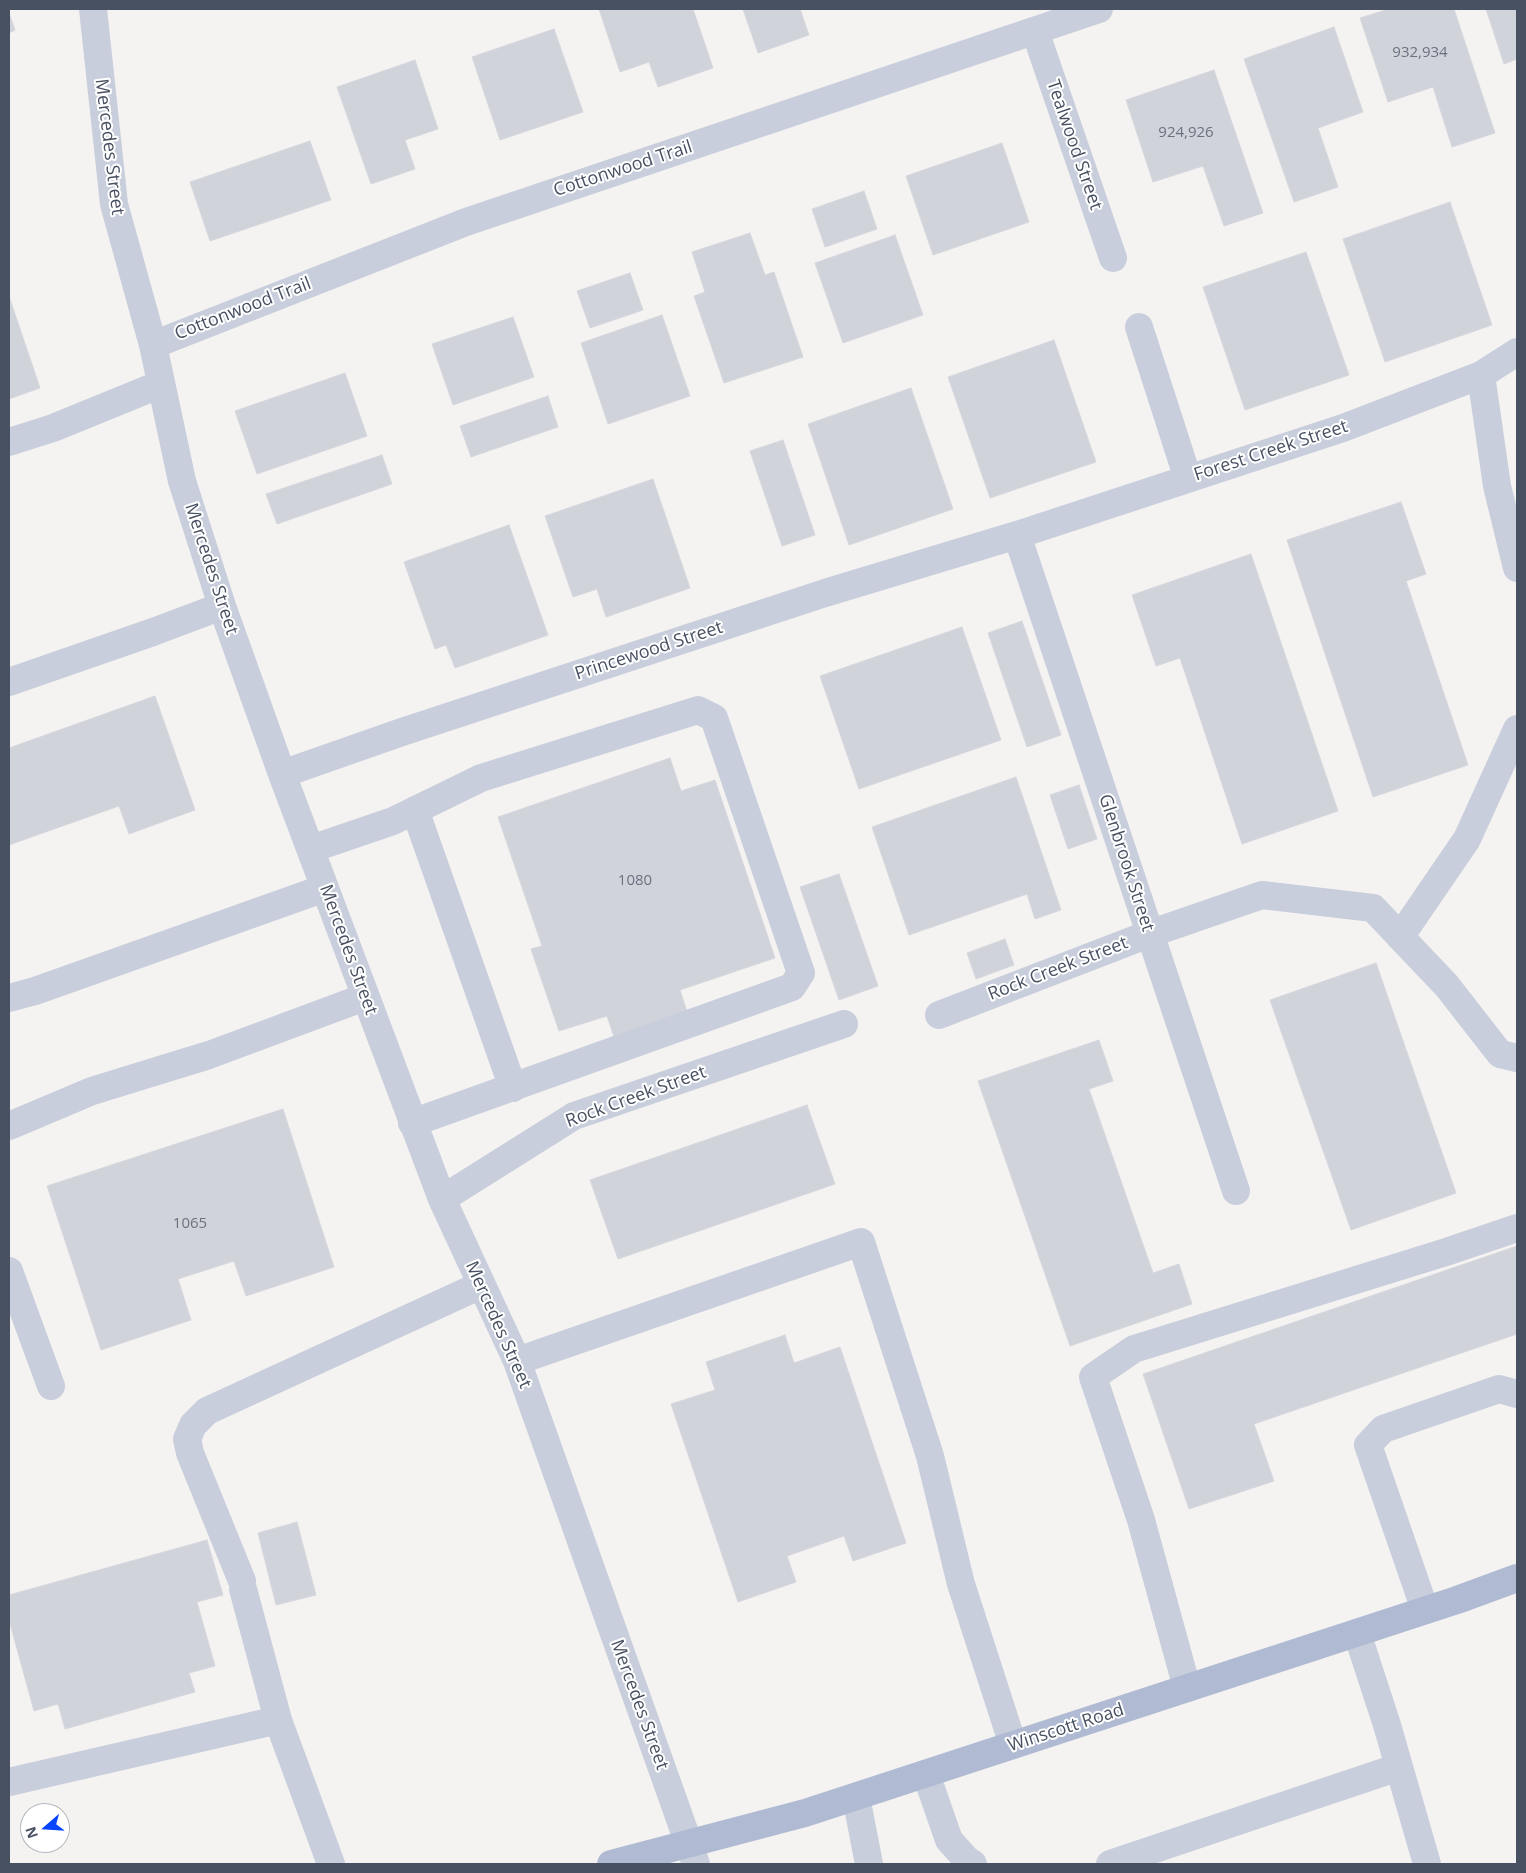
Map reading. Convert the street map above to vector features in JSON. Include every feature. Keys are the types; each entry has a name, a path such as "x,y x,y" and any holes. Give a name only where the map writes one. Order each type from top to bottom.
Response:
{"main road":[{"name":"Winscott Road","path":"611,1864 692,1854 805,1813 1425,1610 1517,1578"}],"street":[{"name":"Mercedes Street","path":"93,9 114,204 153,344 182,481 222,606 282,774 412,1123 442,1199 517,1361 692,1854"},
{"name":"Cottonwood Trail","path":"153,344 466,222 1099,9"},
{"name":"Tealwood Street","path":"1035,31 1113,258"},
{"path":"1139,327 1188,479"},
{"name":"Forest Creek Street","path":"1017,535 1343,428 1481,375 1517,352"},
{"path":"1481,375 1497,486 1517,568"},
{"path":"9,442 53,428 161,384"},
{"name":"Princewood Street","path":"282,774 412,728 824,593 1017,535"},
{"name":"Glenbrook Street","path":"1017,535 1236,1191"},
{"path":"9,682 222,606"},
{"path":"311,849 393,820 481,778 698,710 714,718 801,973 792,986 412,1123"},
{"path":"1400,937 1467,839 1517,729"},
{"path":"415,810 513,1088"},
{"path":"9,998 35,991 325,888"},
{"name":"Rock Creek Street","path":"938,1015 1150,934 1262,895 1373,908 1447,986 1500,1054 1517,1058"},
{"path":"9,1126 92,1091 209,1055 365,997"},
{"name":"Rock Creek Street","path":"442,1199 574,1116 844,1024"},
{"path":"1187,1688 1141,1520 1093,1377 1134,1349 1517,1228"},
{"path":"517,1361 861,1242 930,1456 961,1584 1013,1745"},
{"path":"9,1271 51,1386"},
{"path":"330,1864 278,1720 243,1585 190,1453 188,1439 193,1425 207,1410 481,1285"},
{"path":"1425,1610 1368,1445 1383,1429 1472,1398 1499,1389 1517,1394"},
{"path":"1357,1632 1428,1864"},
{"path":"9,1782 278,1720"},
{"path":"1110,1864 1399,1767"},
{"path":"926,1774 949,1840 973,1864"},
{"path":"856,1797 869,1864"}],"building":[{"path":"599,9 693,9 713,68 658,87 649,62 620,72"},
{"path":"743,9 800,9 809,35 758,53"},
{"path":"1389,9 1454,9 1495,133 1452,147 1433,87 1388,102 1360,18"},
{"path":"1486,9 1517,9 1517,59 1504,64"},
{"path":"9,13 15,30 9,33"},
{"path":"1334,27 1363,112 1318,128 1338,187 1294,202 1244,59"},
{"path":"554,29 583,112 500,140 472,57"},
{"path":"415,60 438,129 405,140 415,169 371,184 337,87"},
{"path":"1214,70 1263,213 1224,226 1203,166 1153,182 1126,100"},
{"path":"310,141 331,200 210,241 190,182"},
{"path":"1002,143 1029,222 933,255 906,176"},
{"path":"864,191 877,229 825,247 812,209"},
{"path":"1450,202 1492,325 1385,362 1343,239"},
{"path":"750,233 765,275 774,272 803,357 724,383 694,296 705,292 692,252"},
{"path":"895,235 923,315 843,343 815,263"},
{"path":"1306,252 1349,375 1245,410 1203,287"},
{"path":"630,273 643,310 590,328 577,291"},
{"path":"9,296 40,388 9,399"},
{"path":"662,315 690,396 608,424 581,343"},
{"path":"513,317 534,377 453,405 432,344"},
{"path":"1054,340 1096,462 990,498 948,377"},
{"path":"345,373 367,436 257,474 235,411"},
{"path":"911,388 953,509 849,545 808,424"},
{"path":"548,396 558,427 471,457 460,426"},
{"path":"783,440 815,535 782,546 750,451"},
{"path":"382,455 392,484 277,524 266,494"},
{"path":"653,479 690,588 606,617 597,589 573,597 545,516"},
{"path":"1401,502 1426,574 1406,581 1468,765 1373,797 1287,540"},
{"path":"509,525 548,635 455,668 446,645 435,649 404,562"},
{"path":"1251,554 1338,811 1242,844 1180,658 1156,666 1132,595"},
{"path":"1022,621 1061,735 1027,747 988,633"},
{"path":"962,627 1001,740 859,789 820,676"},
{"path":"155,696 195,810 129,834 119,806 9,845 9,748"},
{"path":"670,758 681,791 715,780 775,958 680,990 688,1015 615,1040 607,1016 559,1031 531,949 542,946 498,817"},
{"path":"1016,777 1061,910 1035,919 1027,894 909,935 872,827"},
{"path":"1079,785 1097,839 1068,849 1050,795"},
{"path":"839,874 878,986 839,1000 800,887"},
{"path":"1005,939 1014,965 976,979 967,953"},
{"path":"1376,963 1456,1193 1351,1230 1270,1000"},
{"path":"1099,1040 1113,1081 1089,1089 1153,1273 1179,1264 1192,1304 1070,1346 978,1081"},
{"path":"807,1105 835,1184 618,1259 590,1180"},
{"path":"283,1109 334,1267 246,1296 234,1261 178,1279 191,1320 101,1350 47,1186"},
{"path":"1517,1246 1517,1334 1254,1424 1274,1481 1189,1509 1143,1374"},
{"path":"785,1335 794,1363 840,1347 906,1543 853,1561 844,1536 787,1556 796,1582 738,1602 671,1404 715,1390 706,1362"},
{"path":"297,1522 316,1595 276,1605 258,1533"},
{"path":"207,1540 223,1595 197,1602 215,1666 189,1673 195,1692 65,1729 58,1704 34,1711 9,1620 9,1595"}]}
